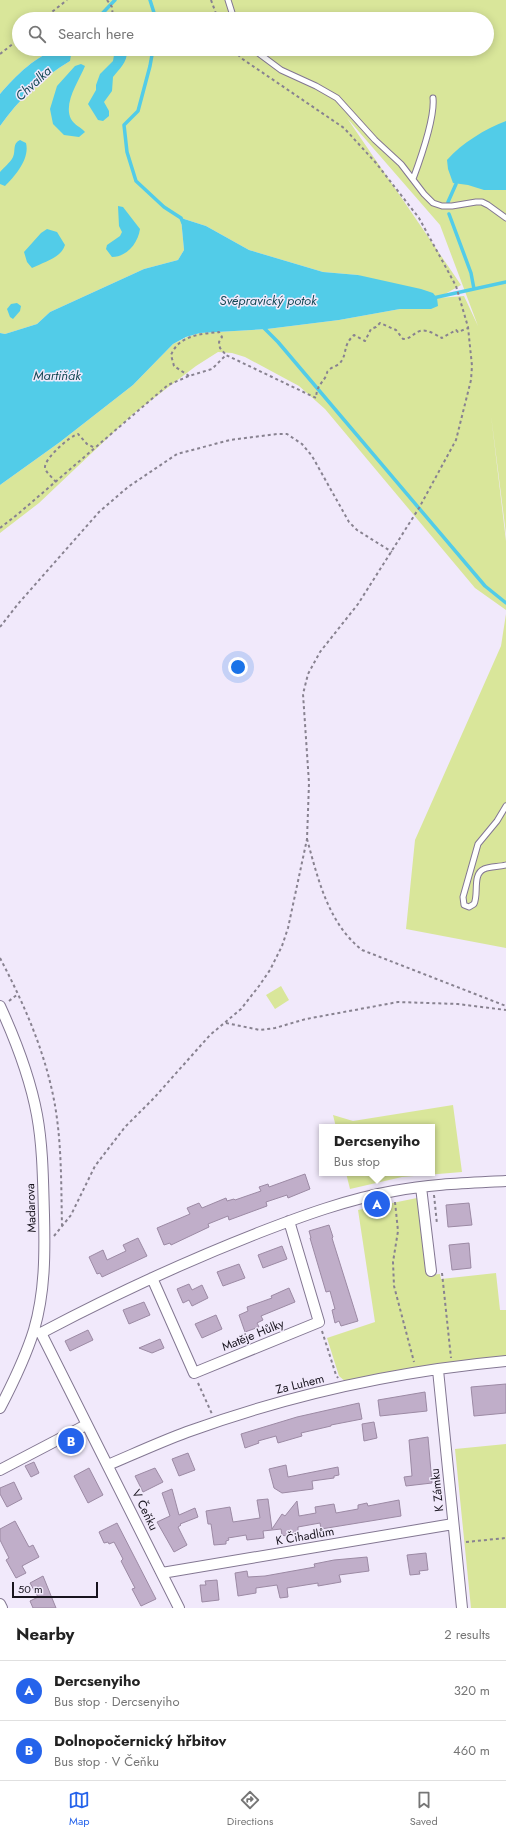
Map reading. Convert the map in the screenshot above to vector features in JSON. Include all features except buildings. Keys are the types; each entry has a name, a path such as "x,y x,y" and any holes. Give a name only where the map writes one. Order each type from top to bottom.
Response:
{"street":[{"name":"Madarova","path":"0,1006 23,1062 37,1114 42,1168 45,1240 45,1267 37,1332 0,1408"},
{"path":"37,1332 204,1255 289,1221 337,1205 393,1191 421,1187 506,1181"},
{"path":"421,1187 431,1271"},
{"path":"289,1221 319,1322"},
{"path":"152,1278 194,1373"},
{"name":"Matěje Hůlky","path":"194,1373 319,1322"},
{"name":"V Čeňku","path":"37,1332 108,1465 179,1608"},
{"name":"Za Luhem","path":"108,1465 186,1433 278,1402 346,1386 416,1373 506,1361"},
{"name":"K Zámku","path":"438,1370 462,1608"},
{"path":"0,1470 86,1425"},
{"name":"K Čihadlům","path":"162,1573 453,1524"},
{"path":"0,1604 2,1608"}],"lane":[{"path":"228,0 232,12"},
{"path":"262,56 281,70 316,86 336,98 375,140 401,164 424,194 433,203 442,206 452,206 482,202 506,218"},
{"path":"413,179 422,154 433,108 433,98"},
{"path":"506,806 497,821 478,844 464,893 464,904 469,907 474,904 477,898 478,876 481,870 506,865"}],"path":[{"path":"52,12 67,0"},
{"path":"107,0 112,7 112,12"},
{"path":"211,0 215,12"},
{"path":"0,54 12,45"},
{"path":"45,1240 56,1235 71,1215 92,1171 125,1127 154,1098 210,1036 241,1009 270,970 282,946 293,908 307,839 309,783 303,694 308,674 320,652 358,604 406,531 456,440 471,380 472,366 468,327 456,286 419,218 376,163 344,128 239,56"},
{"path":"189,376 174,366 171,355 177,345 187,338 201,334 219,332 222,337 219,342 220,348 226,355 316,398 316,391 320,382 326,376 328,371 340,363 346,345 350,338 354,335 365,341 372,329 380,323 396,330 402,339 408,339 421,331 428,331 442,338 456,330 458,332 468,327"},
{"path":"0,528 168,386 189,376 212,369 226,355"},
{"path":"56,482 45,468 45,465 53,453 73,435 78,434 86,444 95,448"},
{"path":"0,626 62,553 99,512 118,494 164,461 177,454 230,440 277,434 287,434 295,439 312,456 349,522 357,530 392,552"},
{"path":"307,839 326,899 338,924 352,942 362,950 506,1006"},
{"path":"0,958 32,1027 45,1063 53,1095 58,1128 62,1227"},
{"path":"225,1023 260,1030 275,1028 306,1019 398,1002 458,1004 506,1010"},
{"path":"393,1191 398,1221 397,1240 393,1262 394,1286 416,1373"},
{"path":"434,1194 438,1226"},
{"path":"442,1273 452,1367"},
{"path":"319,1322 336,1375 346,1386"},
{"path":"194,1373 210,1408 214,1423"},
{"path":"455,1543 506,1538"}],"green space":[{"path":"0,0 506,0 506,534 491,415 506,541 506,610 475,588 325,409 299,386 245,357 232,353 218,352 196,366 133,414 39,503 0,533 0,485 60,442 133,385 173,344 187,337 200,333 267,329 339,320 400,309 431,309 358,275 323,272 249,250 206,226 181,218 184,250 178,260 144,269 50,312 37,324 5,334 0,333 0,126 23,98 41,82 70,61 69,56 494,56 494,12 12,12 12,56 43,56 27,67 0,94","holes":["347,118 440,225 478,326 464,296 438,298 461,285"]},
{"path":"506,614 506,948 406,929 415,840 501,646"},
{"path":"281,986 289,1000 275,1009 266,995"},
{"path":"453,1105 462,1172 435,1174 435,1124 335,1124 333,1115 353,1121"},
{"path":"347,1176 414,1176 402,1177 350,1189"},
{"path":"417,1198 419,1203 427,1275 440,1274 441,1279 496,1273 500,1310 506,1310 506,1356 426,1367 346,1382 339,1376 327,1338 375,1322 358,1210"},
{"path":"506,1444 506,1608 471,1608 455,1449"}],"water":[{"path":"43,56 71,56 70,61 41,82 23,98 0,126 0,94 20,73"},
{"path":"114,56 126,56 123,64 113,77 112,91 104,102 109,111 109,116 103,121 98,120 88,104 96,90 96,85 100,74 113,61"},
{"path":"81,64 85,66 70,99 69,106 71,119 85,132 79,137 64,135 53,124 50,109 57,86 75,66"},
{"path":"506,121 506,190 484,190 468,185 453,183 448,169 447,160 474,137"},
{"path":"20,140 26,143 26,155 21,167 5,186 0,184 0,172 12,159 15,145"},
{"path":"118,206 123,207 140,229 137,239 127,252 122,255 112,257 106,249 107,245 120,236 122,232 119,226"},
{"name":"Martiňák","path":"181,218 206,226 249,250 323,272 358,275 433,293 437,298 438,306 431,309 400,309 339,320 267,329 200,333 186,337 173,344 133,385 60,442 0,485 0,333 5,334 37,324 50,312 144,269 178,260 184,250"},
{"path":"47,229 57,232 65,245 56,256 47,262 32,268 27,262 24,252 41,233"},
{"path":"17,303 21,306 20,311 13,319 10,317 7,309 11,304"}],"waterway":[{"name":"Chvalka","path":"104,12 115,0"},
{"path":"150,0 154,12"},
{"path":"152,56 138,111 124,125 127,152 136,181 164,207 181,218 183,223"},
{"path":"448,202 456,184"},
{"path":"449,214 471,273 474,289"},
{"name":"Svépravický potok","path":"433,298 506,282"},
{"path":"263,327 278,342 485,586 506,603"}],"place":[{"name":"Dercsenyiho","path":"377,1204"},
{"name":"Dolnopočernický hřbitov","path":"71,1441"}]}
